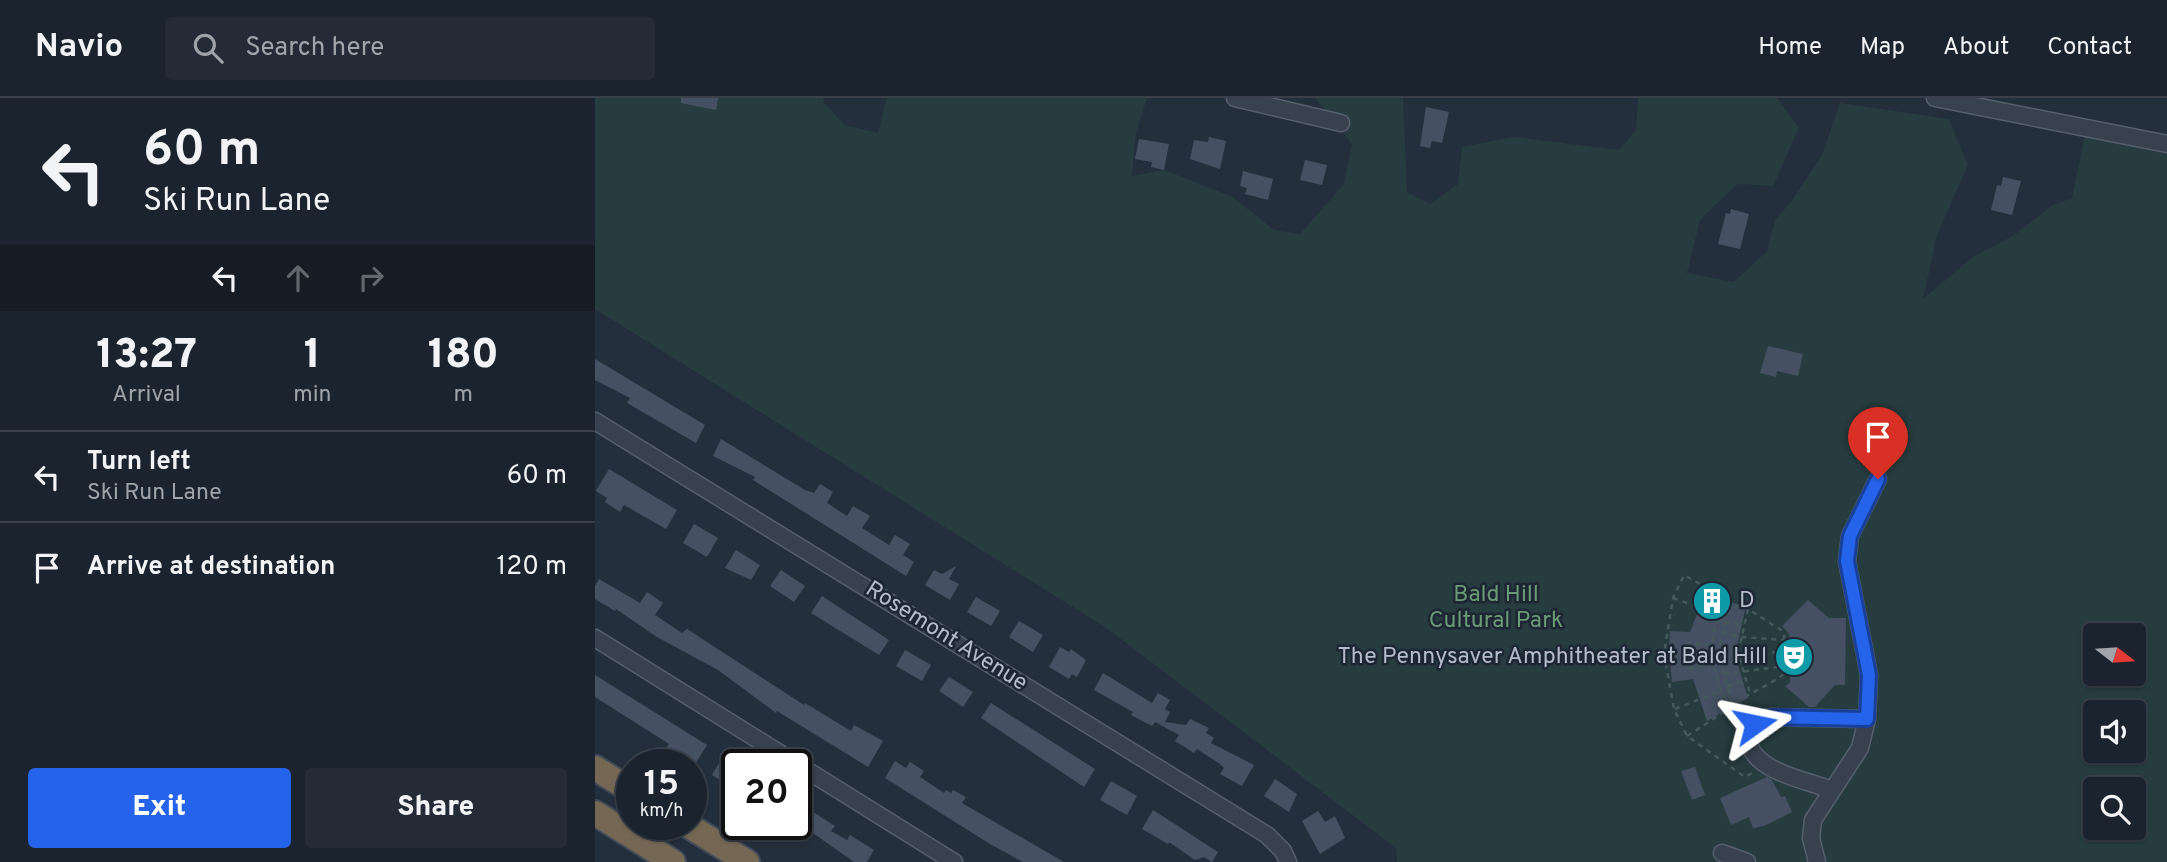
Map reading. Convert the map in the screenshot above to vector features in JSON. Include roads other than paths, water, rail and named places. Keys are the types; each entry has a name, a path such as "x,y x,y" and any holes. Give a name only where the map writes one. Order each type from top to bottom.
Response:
{"highway":[{"path":"595,768 616,781"},
{"path":"595,813 673,862"},
{"path":"707,837 747,862"}],"street":[{"path":"1235,98 1341,123"},
{"path":"1935,98 2167,144"},
{"name":"Rosemont Avenue","path":"595,421 1267,835 1283,851 1288,862"},
{"path":"1817,862 1811,838 1813,820 1860,748 1867,719 1869,675 1847,561 1850,536 1878,479"},
{"path":"595,638 954,862"},
{"path":"1831,790 1762,762 1747,742 1747,735 1761,719 1772,717 1867,719"},
{"path":"1722,853 1747,862"}],"place":[{"name":"D","path":"1712,601"},
{"name":"The Pennysaver Amphitheater at Bald Hill","path":"1794,657"}],"park label":[{"name":"Bald Hill Cultural Park","path":"1496,608"}]}
